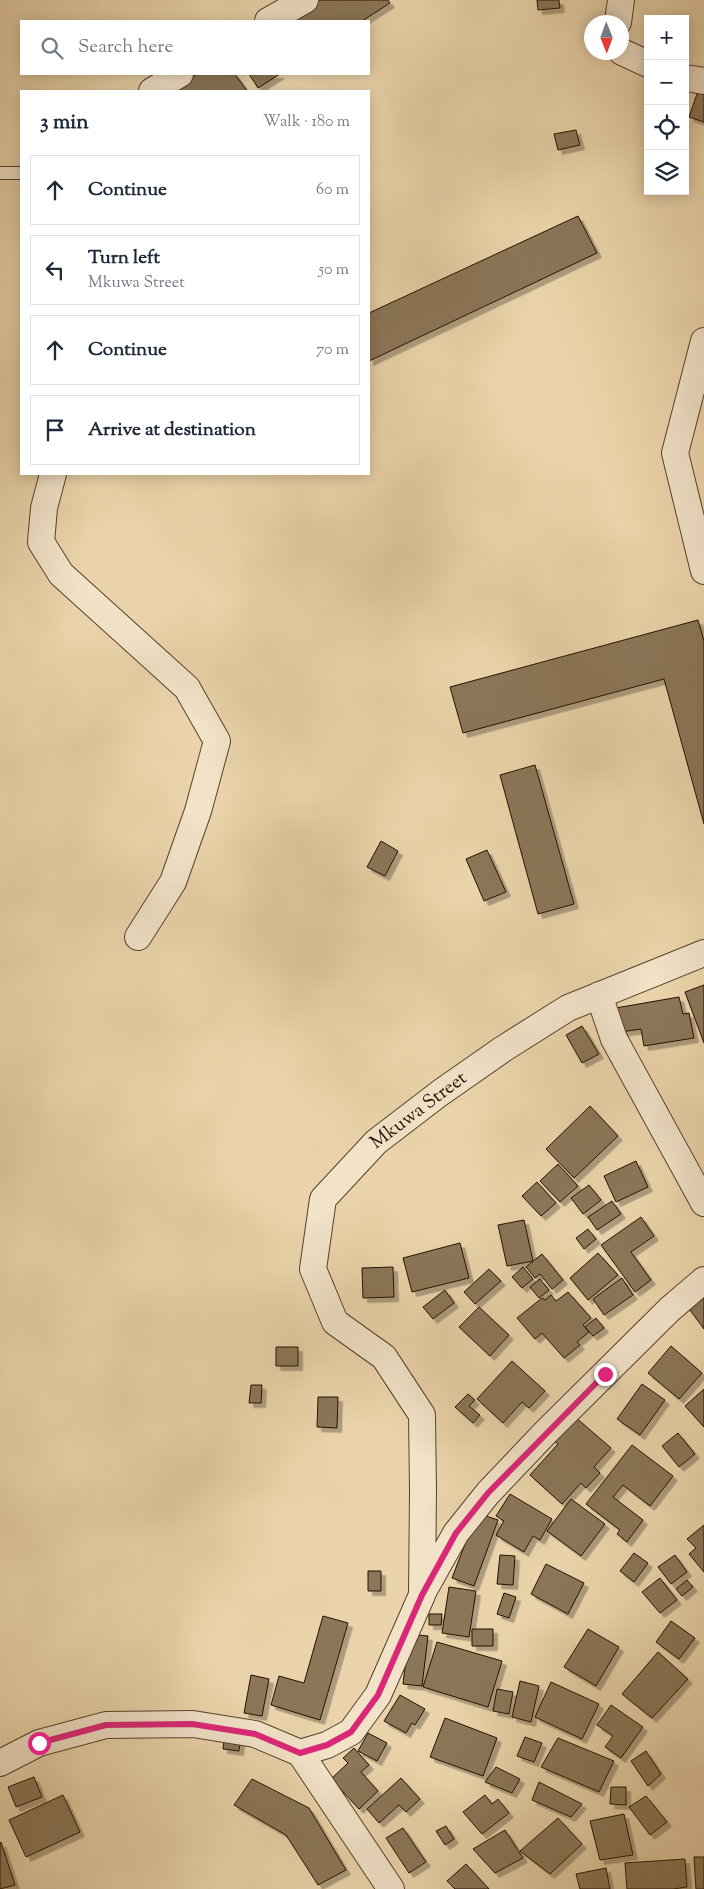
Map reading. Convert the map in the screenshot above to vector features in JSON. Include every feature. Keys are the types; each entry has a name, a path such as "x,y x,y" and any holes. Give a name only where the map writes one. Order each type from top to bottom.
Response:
{"street":[{"path":"270,20 305,0"},
{"path":"619,15 621,0"},
{"path":"629,55 644,62"},
{"path":"154,90 178,75"},
{"path":"689,79 704,81"},
{"path":"704,341 675,453 704,572"},
{"path":"53,475 44,508 41,542 61,574 187,688 217,741 198,812 173,882 138,937"},
{"name":"Mkuwa Street","path":"300,1753 327,1745 351,1732 378,1695 422,1595 424,1491 422,1415 384,1357 334,1322 313,1269 322,1199 376,1142 440,1093 503,1049 568,1008 704,953"},
{"path":"599,995 614,1039 704,1202"},
{"path":"422,1595 456,1533 488,1493 545,1433 670,1309 704,1280"},
{"path":"0,1763 39,1743 106,1725 192,1724 255,1734 300,1753 391,1889"}],"lane":[{"path":"0,174 20,173"}],"building":[{"path":"317,0 388,0 390,3 364,20 285,20"},
{"path":"537,0 559,0 560,8 538,10"},
{"path":"195,75 236,75 246,90 172,90"},
{"path":"250,75 278,75 258,88"},
{"path":"698,91 704,93 704,122 689,117"},
{"path":"576,130 580,145 558,150 554,134"},
{"path":"578,216 597,253 370,361 370,313"},
{"path":"698,620 704,641 704,824 664,679 463,733 450,687"},
{"path":"535,765 574,904 538,914 500,775"},
{"path":"381,841 398,851 385,876 367,867"},
{"path":"487,850 506,892 484,901 466,859"},
{"path":"704,985 704,1043 685,992"},
{"path":"679,997 683,1014 689,1013 694,1038 644,1046 641,1029 614,1033 610,1009"},
{"path":"582,1026 599,1054 582,1063 566,1035"},
{"path":"590,1106 618,1136 574,1178 546,1149"},
{"path":"636,1161 648,1187 616,1202 604,1176"},
{"path":"558,1164 578,1186 560,1202 540,1181"},
{"path":"537,1182 556,1203 541,1216 522,1196"},
{"path":"589,1185 601,1200 583,1214 571,1198"},
{"path":"612,1201 621,1214 597,1230 588,1217"},
{"path":"641,1217 654,1236 631,1252 651,1280 635,1292 601,1245"},
{"path":"524,1220 533,1261 507,1266 498,1225"},
{"path":"588,1229 596,1239 584,1249 576,1238"},
{"path":"460,1243 469,1278 412,1292 403,1258"},
{"path":"598,1253 618,1275 588,1300 570,1278"},
{"path":"542,1254 563,1280 552,1289 540,1274 535,1278 526,1267"},
{"path":"393,1267 394,1297 363,1298 362,1268"},
{"path":"523,1267 533,1279 522,1288 512,1277"},
{"path":"489,1269 501,1281 475,1304 464,1292"},
{"path":"622,1278 633,1295 604,1315 593,1299"},
{"path":"540,1279 549,1290 539,1298 530,1287"},
{"path":"445,1290 454,1303 433,1319 423,1307"},
{"path":"568,1292 591,1318 583,1325 589,1332 577,1342 580,1345 564,1358 542,1333 535,1339 517,1318 542,1298 545,1300 551,1295 556,1301"},
{"path":"704,1294 704,1329 687,1306"},
{"path":"479,1307 509,1335 490,1356 459,1327"},
{"path":"596,1318 604,1328 593,1336 585,1327"},
{"path":"671,1346 702,1373 679,1399 648,1373"},
{"path":"276,1347 298,1347 298,1366 276,1366"},
{"path":"512,1361 545,1391 529,1408 522,1402 503,1423 477,1399"},
{"path":"642,1384 665,1400 640,1435 617,1419"},
{"path":"251,1385 262,1385 261,1403 249,1403"},
{"path":"704,1389 704,1427 685,1406"},
{"path":"468,1394 475,1400 469,1406 480,1415 473,1423 455,1407"},
{"path":"318,1397 338,1397 337,1428 317,1427"},
{"path":"574,1416 611,1448 594,1467 600,1473 586,1488 581,1483 562,1504 530,1475 558,1444 553,1440"},
{"path":"678,1433 695,1454 679,1467 662,1446"},
{"path":"632,1445 673,1476 650,1506 623,1485 613,1497 643,1520 627,1542 617,1534 620,1530 586,1504"},
{"path":"510,1494 552,1519 540,1540 533,1536 524,1552 496,1535 504,1521 496,1516"},
{"path":"571,1499 605,1524 581,1556 547,1531"},
{"path":"477,1513 498,1520 474,1586 452,1578"},
{"path":"704,1525 704,1572 689,1554 696,1548 687,1539"},
{"path":"634,1553 648,1563 634,1582 620,1571"},
{"path":"500,1555 515,1556 513,1585 497,1584"},
{"path":"675,1555 687,1572 671,1584 658,1567"},
{"path":"546,1564 584,1583 568,1614 531,1594"},
{"path":"368,1571 381,1571 381,1591 368,1591"},
{"path":"660,1578 677,1600 660,1613 642,1592"},
{"path":"687,1580 693,1587 682,1596 676,1589"},
{"path":"449,1587 476,1591 469,1637 442,1633"},
{"path":"504,1593 516,1597 509,1618 497,1614"},
{"path":"429,1614 442,1614 441,1625 429,1625"},
{"path":"323,1616 348,1623 320,1720 271,1705 279,1676 304,1683"},
{"path":"671,1621 695,1638 679,1659 656,1642"},
{"path":"472,1629 493,1629 493,1646 472,1646"},
{"path":"588,1629 619,1647 596,1686 564,1667"},
{"path":"409,1634 428,1636 422,1686 403,1684"},
{"path":"437,1642 502,1661 488,1707 423,1687"},
{"path":"658,1652 688,1679 652,1718 622,1694"},
{"path":"251,1675 269,1679 262,1716 244,1713"},
{"path":"520,1681 539,1686 531,1722 512,1717"},
{"path":"551,1682 599,1704 582,1739 535,1717"},
{"path":"497,1689 513,1692 509,1714 493,1711"},
{"path":"400,1695 425,1709 415,1725 412,1723 406,1733 384,1721"},
{"path":"611,1705 643,1727 621,1758 605,1747 613,1736 597,1725"},
{"path":"445,1718 497,1738 483,1776 430,1757"},
{"path":"368,1733 387,1743 377,1761 358,1751"},
{"path":"525,1737 542,1743 534,1762 517,1756"},
{"path":"558,1738 614,1761 599,1792 541,1767"},
{"path":"224,1740 240,1741 239,1751 223,1749"},
{"path":"354,1748 369,1765 361,1772 378,1791 359,1809 331,1779 348,1763 343,1758"},
{"path":"646,1751 661,1774 648,1786 631,1761"},
{"path":"496,1767 520,1779 512,1793 485,1782"},
{"path":"34,1777 42,1797 16,1807 8,1787"},
{"path":"401,1778 420,1799 406,1812 399,1805 379,1823 367,1809"},
{"path":"252,1779 309,1808 346,1870 318,1885 286,1835 234,1805"},
{"path":"539,1782 582,1804 571,1817 532,1800"},
{"path":"611,1787 626,1787 626,1805 610,1804"},
{"path":"63,1795 80,1832 26,1857 9,1820"},
{"path":"485,1795 492,1804 498,1799 509,1813 482,1834 463,1812"},
{"path":"646,1796 667,1822 650,1835 629,1807"},
{"path":"624,1814 633,1855 600,1860 590,1821"},
{"path":"558,1818 582,1844 550,1874 520,1851"},
{"path":"446,1826 454,1839 445,1845 436,1831"},
{"path":"403,1828 426,1862 409,1873 386,1838"},
{"path":"505,1830 523,1858 495,1873 473,1849"},
{"path":"0,1843 15,1885 0,1889"},
{"path":"694,1857 704,1857 704,1889 696,1889"},
{"path":"685,1859 687,1887 673,1889 627,1889 625,1863"},
{"path":"466,1864 489,1889 455,1889 447,1881"},
{"path":"606,1868 610,1889 580,1889 576,1874"}],"route":[{"path":"39,1743 106,1725 192,1724 255,1734 300,1753 327,1745 351,1732 378,1695 422,1595 456,1533 488,1493 605,1374"}]}
